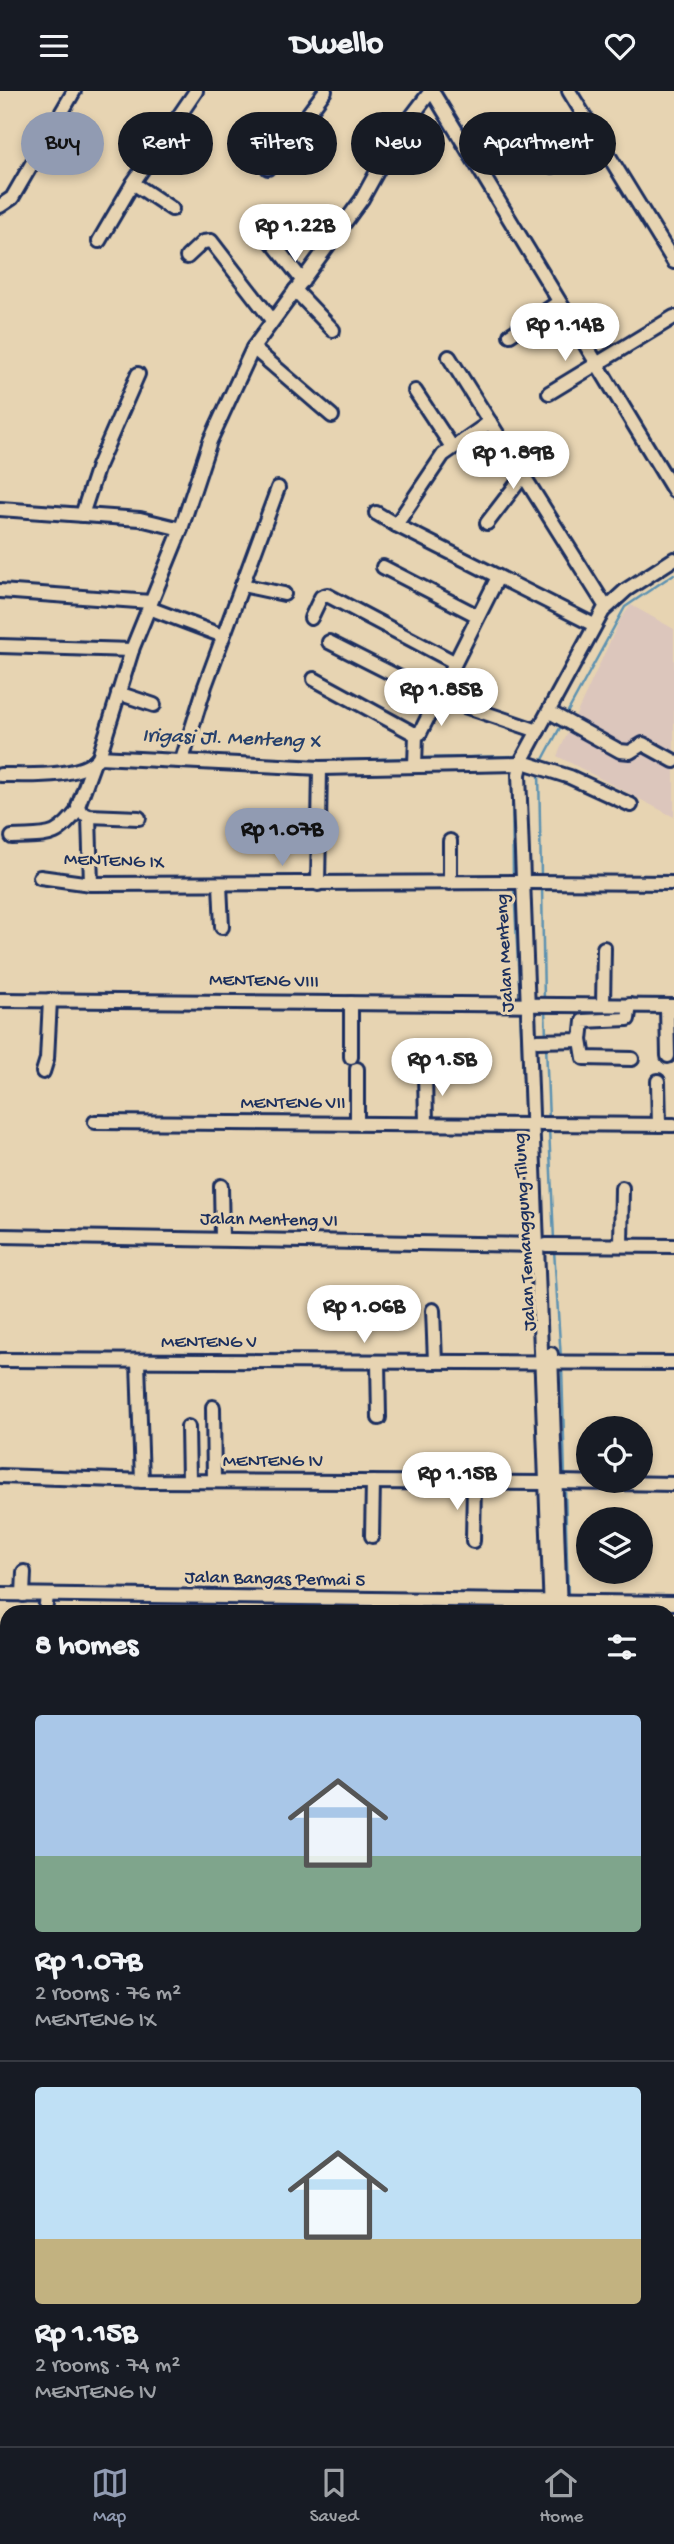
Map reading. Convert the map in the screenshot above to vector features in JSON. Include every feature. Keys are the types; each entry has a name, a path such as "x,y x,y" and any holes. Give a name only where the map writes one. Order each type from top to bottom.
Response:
{"street":[{"path":"0,206 12,198 74,91"},
{"path":"99,241 134,183 196,91"},
{"path":"309,112 325,91"},
{"path":"92,884 84,812 96,761 132,650 181,529 210,441 253,348 362,199 397,137 431,91 674,491"},
{"path":"569,91 583,112"},
{"path":"616,165 674,262"},
{"path":"134,183 172,209"},
{"path":"255,221 332,330"},
{"path":"187,257 203,242 211,241 272,320"},
{"path":"510,335 559,302"},
{"path":"549,393 674,317"},
{"path":"253,348 332,416"},
{"path":"449,357 606,607"},
{"path":"82,515 98,466 138,374"},
{"path":"415,391 452,447"},
{"path":"396,524 434,466 452,447 490,422"},
{"path":"487,523 523,476"},
{"path":"182,760 223,636 278,488"},
{"path":"0,509 140,519 181,529"},
{"path":"376,513 594,625"},
{"path":"525,764 538,731 606,607 632,586 674,559"},
{"path":"383,567 478,616"},
{"name":"Jalan Temanggung Tilung","path":"555,1605 536,1124 537,1041 531,1004 526,882 525,764 555,715 610,613 633,592 674,568"},
{"path":"314,680 416,734 421,733 498,577"},
{"path":"242,585 284,594"},
{"path":"0,591 150,605 223,636"},
{"path":"311,618 321,597 327,595 454,662"},
{"path":"329,642 438,697 538,731"},
{"path":"0,646 132,650"},
{"path":"118,692 154,705"},
{"path":"555,715 620,751 630,752 643,744 674,761"},
{"path":"415,766 416,734"},
{"path":"0,775 75,771 96,761 182,760 320,768 525,764 570,778 631,805"},
{"path":"318,884 320,768"},
{"path":"12,837 49,835 62,830 84,812 139,818"},
{"path":"450,841 450,883"},
{"name":"MENTENG IX","path":"40,877 92,884 674,883"},
{"path":"220,884 222,927"},
{"path":"603,1005 604,948"},
{"name":"MENTENG VIII","path":"0,1000 670,1006"},
{"path":"43,1072 47,1059 50,1000"},
{"path":"351,1003 357,1123"},
{"name":"Jalan Menteng","path":"531,1004 536,1124"},
{"path":"630,1005 628,1019 583,1021 581,1040 584,1058 632,1059"},
{"path":"668,1056 670,1006"},
{"path":"537,1041 581,1040"},
{"path":"425,1072 426,1124"},
{"path":"658,1081 659,1125"},
{"name":"MENTENG VII","path":"95,1122 674,1125"},
{"path":"221,1186 222,1238"},
{"path":"621,1245 622,1188"},
{"name":"Jalan Menteng VI","path":"0,1236 674,1246"},
{"path":"433,1310 435,1362"},
{"name":"MENTENG V","path":"0,1360 674,1363"},
{"path":"138,1362 142,1481"},
{"path":"378,1362 379,1418"},
{"path":"214,1408 214,1481"},
{"path":"188,1427 189,1481"},
{"name":"MENTENG IV","path":"0,1476 142,1481 576,1482"},
{"path":"372,1536 373,1482"},
{"path":"473,1541 474,1483"},
{"name":"MENTENG IV","path":"653,1483 674,1484"},
{"path":"23,1595 24,1572"},
{"name":"Jalan Bangas Permai 5","path":"0,1594 23,1595 47,1605"},
{"name":"Jalan Bangas Permai 5","path":"614,1605 674,1603"}],"shaded area":[{"path":"631,605 674,629 674,817 557,756 620,620"}],"waterway":[{"path":"566,715 625,607 674,574"},
{"path":"604,599 616,591"},
{"path":"590,619 600,604"},
{"path":"534,724 587,625"},
{"path":"540,765 562,724"},
{"name":"Irigasi Jl. Menteng X","path":"110,751 180,754"},
{"name":"Irigasi Jl. Menteng X","path":"190,755 309,761 411,758"},
{"name":"Irigasi Jl. Menteng X","path":"421,758 519,756"},
{"path":"512,767 513,879"},
{"path":"539,771 541,876"},
{"path":"514,886 520,1002"},
{"path":"542,887 544,1002"},
{"path":"520,1008 525,1121"},
{"path":"545,1009 546,1037"},
{"path":"546,1044 549,1121"},
{"path":"549,1128 554,1240"},
{"path":"526,1131 529,1183"},
{"path":"554,1250 561,1359"},
{"path":"562,1366 565,1478"},
{"path":"565,1488 568,1597"},
{"path":"543,1568 544,1596"}]}
